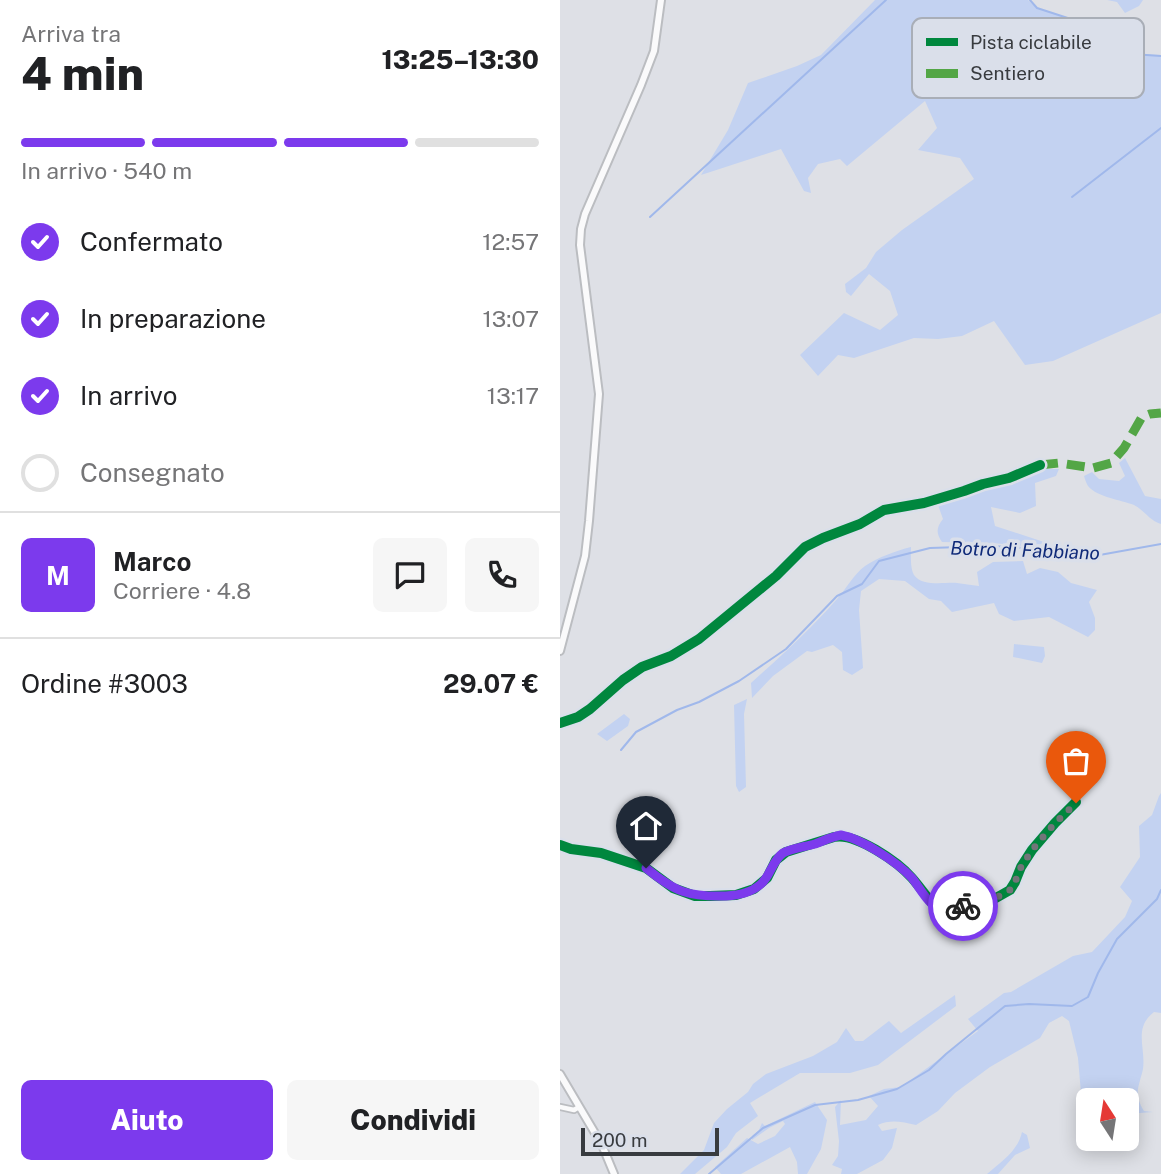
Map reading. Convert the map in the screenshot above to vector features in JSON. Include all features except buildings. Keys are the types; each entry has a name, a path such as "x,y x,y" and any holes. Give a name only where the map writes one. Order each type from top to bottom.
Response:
{"main road":[{"path":"560,650 585,556 598,394 580,245 581,229 648,67 657,32 661,0"},
{"path":"560,1074 606,1153 614,1174"}],"street":[{"path":"560,723 578,717 590,709 642,667 671,656 699,639 776,576 805,547 860,524 884,510 924,503 1010,478 1040,465"},
{"path":"560,845 601,853 646,868 673,888 695,896 710,896 736,895 754,889 767,878 776,860 786,852 841,835 864,843 902,868 933,904 939,909 949,911 966,905 987,903 1010,890 1032,850 1076,803"},
{"path":"560,1107 572,1110 579,1107"}],"shaded area":[{"path":"875,0 1028,0 1037,8 1068,18 912,18 912,98 1144,98 1144,54 1161,55 1161,313 1053,361 1025,365 994,321 962,336 914,338 854,358 838,355 818,376 800,355 844,313 880,330 898,315 890,291 869,274 851,296 846,292 845,284 866,268 876,252 902,230 974,179 960,158 918,150 937,128 925,101 847,166 840,159 818,164 808,178 811,193 804,191 781,149 701,175 728,130 748,83 821,55"},
{"path":"1107,0 1143,0 1139,6 1125,13 1117,2"},
{"path":"1125,458 1145,496 1161,499 1161,524 1134,505 1103,496 1087,485 1084,476 1092,472 1099,479 1119,481 1125,476 1119,463"},
{"path":"1044,469 1059,469 1056,476 1035,483 1036,506 1020,513 991,507 995,526 1044,542 1037,547 942,542 938,530 943,519 938,505"},
{"path":"911,547 914,575 928,583 979,586 977,572 993,562 1023,561 1027,574 1040,568 1058,572 1071,583 1097,590 1089,602 1095,618 1095,630 1088,637 1049,617 1014,621 999,614 994,603 952,612 941,601 929,599 905,581 879,579 861,591 859,610 863,668 852,675 843,670 842,652 833,645 807,651 773,676 752,698 751,683 817,621 861,570 881,557"},
{"path":"1014,644 1044,647 1045,656 1042,663 1013,657"},
{"path":"747,699 744,714 746,787 739,792 736,786 734,705"},
{"path":"624,714 630,719 628,726 607,741 597,734"},
{"path":"1161,793 1161,1013 1154,1012 1144,1025 1143,1069 1138,1088 1081,1088 1078,1058 1069,1021 1062,1016 1049,1023 1040,1038 990,1067 955,1093 938,1111 916,1125 892,1122 878,1125 882,1131 897,1128 892,1148 883,1160 857,1174 841,1174 842,1169 832,1165 838,1156 839,1141 835,1107 841,1100 840,1125 866,1120 878,1106 869,1096 884,1089 901,1087 978,1031 968,1019 1004,993 1011,992 1073,956 1092,952 1125,917 1132,901 1120,887 1140,857 1139,826 1152,815"},
{"path":"955,995 956,1006 878,1065 850,1073 800,1073 750,1103 758,1116 736,1133 727,1147 695,1174 680,1174 704,1150 714,1123 766,1074 813,1056 837,1042 846,1028 855,1041 863,1041 889,1021 901,1033"},
{"path":"1139,1099 1144,1111 1153,1112 1139,1113"},
{"path":"815,1102 827,1120 821,1149 807,1174 798,1174 797,1162 790,1147 741,1174 721,1174 715,1167 747,1138 758,1144 775,1136 785,1124 783,1121 752,1140 762,1123 765,1126"},
{"path":"1022,1132 1027,1135 1030,1148 1015,1155 998,1174 987,1174 1013,1150"}],"waterway":[{"path":"650,217 886,0"},
{"path":"1030,0 1037,8 1068,18"},
{"path":"1144,55 1161,56"},
{"path":"1072,197 1161,128"},
{"name":"Botro di Fabbiano","path":"621,750 636,732 739,681 786,649 837,596 862,584 879,561 930,548 993,546 1094,556 1161,544"},
{"path":"709,1174 763,1128 815,1105 858,1100 897,1089 929,1070 1005,1006 1072,1006 1088,997 1117,939 1157,899 1161,890"}],"marked path":[{"path":"1040,465 1059,463 1093,468 1111,463 1124,448 1142,417 1161,413"}],"cycle path":[{"path":"560,723 578,717 590,709 642,667 671,656 699,639 776,576 805,547 860,524 884,510 924,503 1009,478 1040,465"},
{"path":"560,845 601,853 646,868 673,888 695,896 710,896 736,895 754,889 767,878 776,860 786,852 834,837 843,837 853,839 887,857 912,878 933,904 939,909 949,911 966,905 987,903 1010,890 1032,850 1076,802"}],"way so far":[{"path":"963,906 987,903 1010,890 1032,850 1076,803"}],"route":[{"path":"646,868 673,888 695,896 736,895 746,893 761,884 779,856 786,852 841,835 864,843 902,868 939,909 949,911 963,906"}]}
